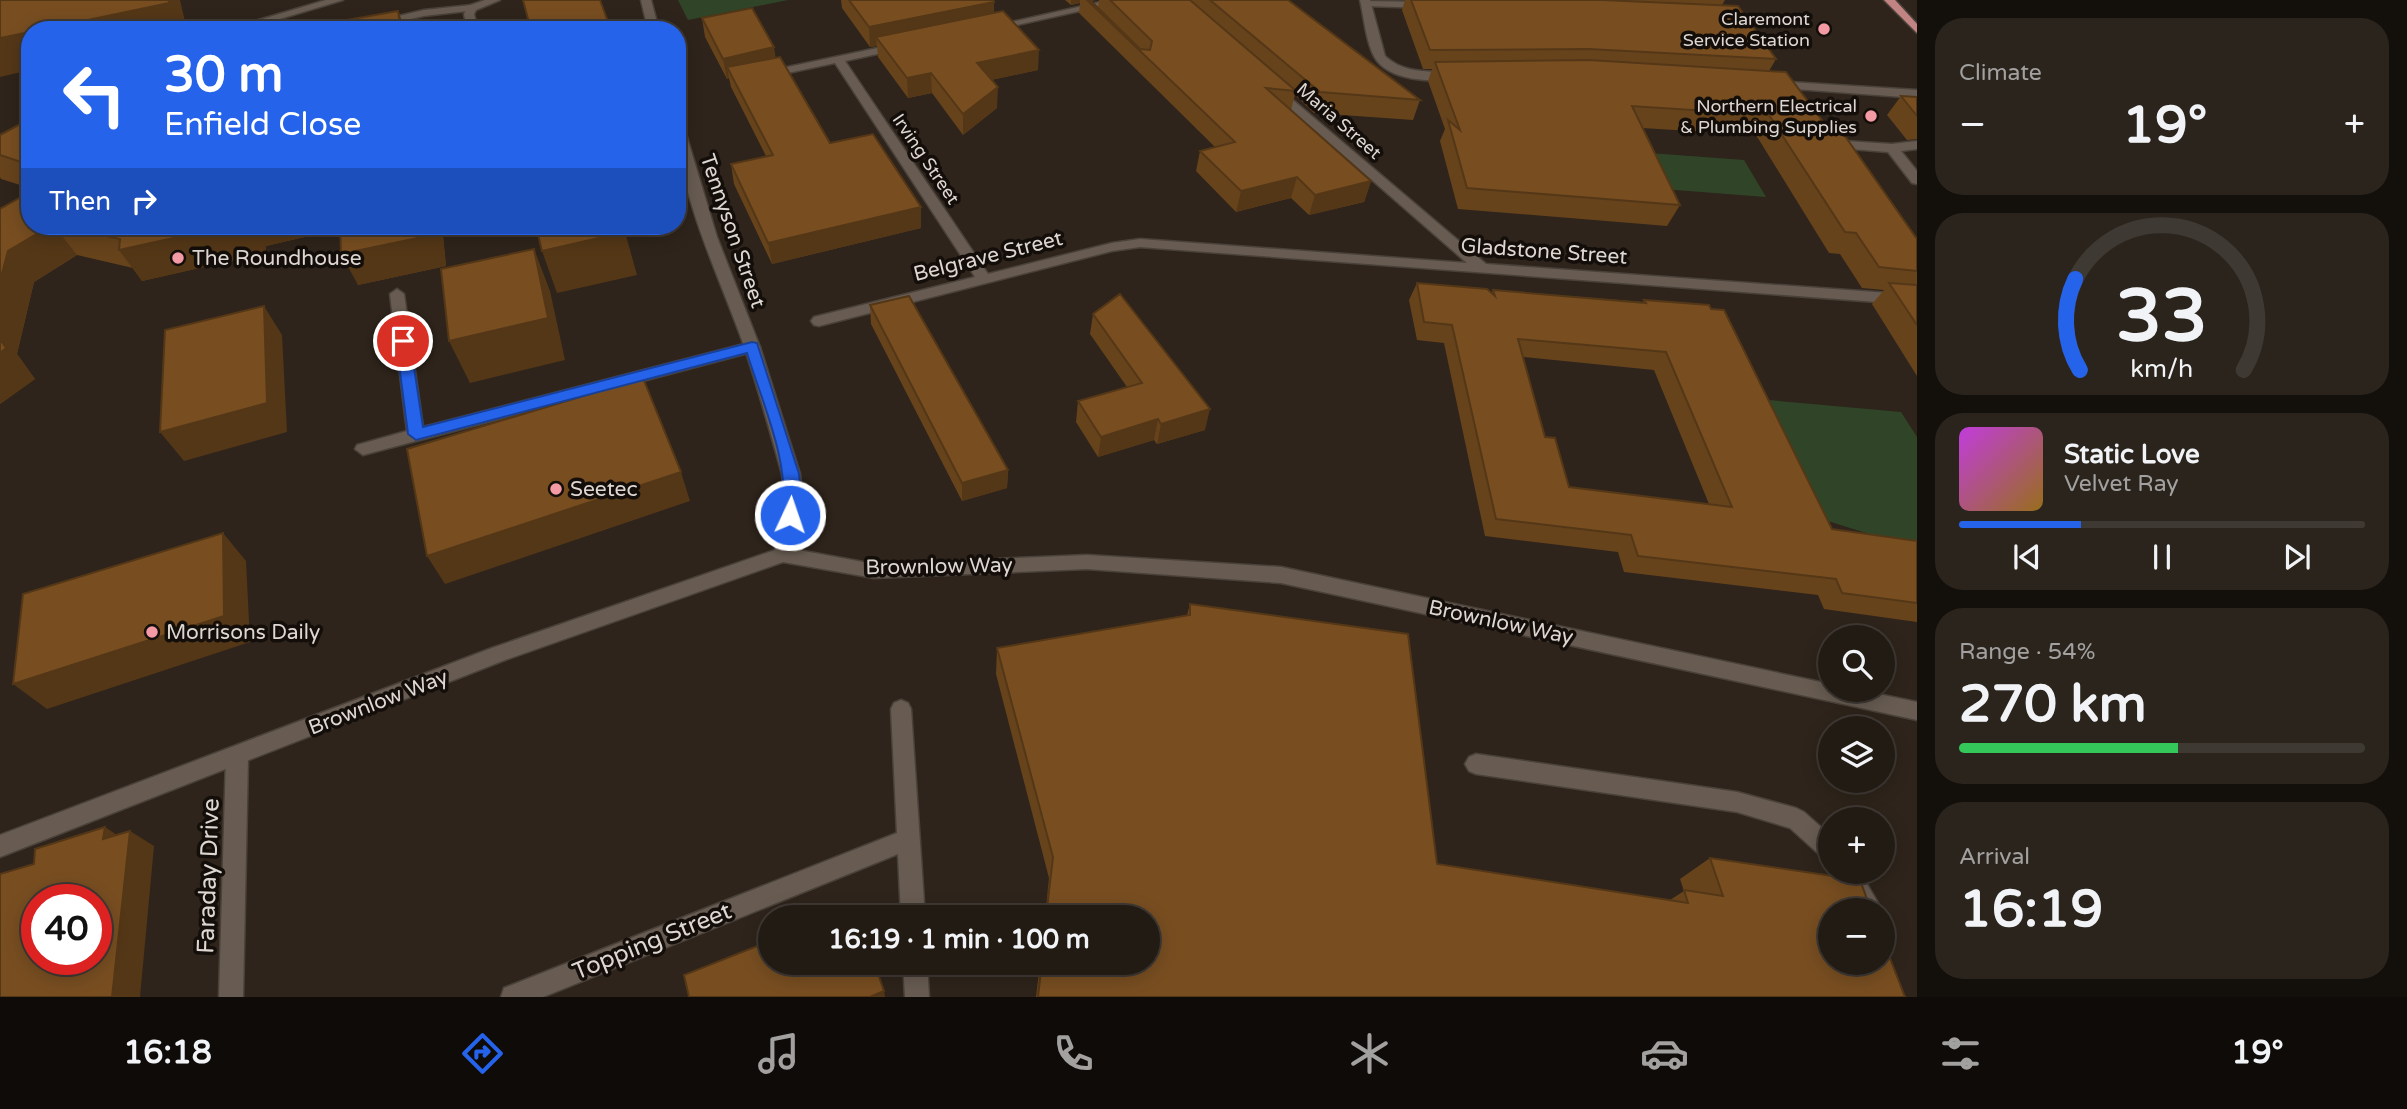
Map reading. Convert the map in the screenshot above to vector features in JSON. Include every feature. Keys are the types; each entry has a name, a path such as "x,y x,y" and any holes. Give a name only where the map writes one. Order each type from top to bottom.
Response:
{"main road":[{"path":"1889,0 1917,30"}],"street":[{"path":"257,21 307,4 338,0"},
{"path":"386,21 424,13 472,8 495,0"},
{"path":"646,0 652,21"},
{"path":"982,30 1124,0"},
{"path":"1434,6 1366,1 1380,57 1391,68 1415,76 1471,76"},
{"path":"471,21 469,14 472,8"},
{"path":"1087,8 1097,17"},
{"path":"746,78 916,43"},
{"name":"Irving Street","path":"838,60 984,279"},
{"name":"Maria Street","path":"1268,82 1481,267"},
{"path":"1786,99 1770,82 1917,94"},
{"path":"1819,143 1892,148 1917,145"},
{"path":"1892,148 1917,180"},
{"name":"Tennyson Street","path":"686,155 710,236 752,346 791,474 793,495 783,555"},
{"name":"Belgrave Street","path":"820,321 1111,247 1167,244"},
{"name":"Gladstone Street","path":"1167,244 1917,300"},
{"path":"397,294 416,434"},
{"path":"363,449 752,346"},
{"name":"Brownlow Way","path":"0,846 499,654 783,555 874,571 1087,562 1281,575 1917,710"},
{"path":"901,709 912,905"},
{"name":"Faraday Drive","path":"231,997 237,757"},
{"path":"1476,764 1737,802 1796,820 1818,839"},
{"name":"Topping Street","path":"513,997 908,839"},
{"path":"916,975 917,997"}],"green space":[{"path":"678,0 788,0 688,20"},
{"path":"1608,150 1744,160 1766,197 1624,186"},
{"path":"1757,399 1901,412 1917,437 1917,549 1815,517"}],"building":[{"path":"0,0 169,0 169,3 83,21 21,21 21,34 0,38"},
{"path":"523,0 600,0 608,21 529,21"},
{"path":"849,0 993,0 994,2 869,27"},
{"path":"1087,0 1140,49 1150,50 1152,41 1110,0 1190,0 1296,91 1266,88 1371,181 1315,195 1297,177 1241,191 1200,151 1235,142"},
{"path":"1210,0 1288,0 1420,100 1320,92"},
{"path":"1411,0 1602,0 1738,6 1776,59 1589,49 1430,50"},
{"path":"752,8 774,47 723,59 702,18"},
{"path":"398,11 400,21 341,21"},
{"path":"1003,11 1039,50 977,63 998,87 963,114 931,73 907,78 876,37"},
{"path":"780,57 830,143 873,134 921,207 768,243 731,164 773,155 727,67"},
{"path":"1589,60 1786,72 1827,127 1840,129 1917,239 1917,271 1879,267 1856,233 1845,232 1769,115 1632,106 1680,205 1467,188 1448,120 1460,130 1435,62"},
{"path":"1901,96 1917,97 1917,116"},
{"path":"21,124 21,162 0,155 0,135"},
{"path":"21,197 21,235 35,235 8,251 0,281 0,209"},
{"path":"101,235 187,235 119,250 120,239"},
{"path":"340,235 432,235 341,254"},
{"path":"538,235 612,235 542,251"},
{"path":"534,249 548,318 449,341 441,269"},
{"path":"1417,283 1487,289 1495,296 1493,290 1646,303 1644,300 1709,305 1711,309 1724,310 1832,529 1917,541 1917,603 1842,593 1836,579 1638,556 1631,535 1496,519 1452,325 1424,322","holes":["1518,339 1666,352 1732,507 1569,487 1555,438 1545,437"]},
{"path":"1889,283 1917,285 1917,325"},
{"path":"1120,294 1210,409 1161,424 1158,419 1101,437 1078,401 1142,383 1093,314"},
{"path":"909,296 1008,470 962,483 870,305"},
{"path":"264,306 267,403 160,432 165,330"},
{"path":"0,339 6,348 0,353"},
{"name":"Seetec","path":"643,378 681,472 427,556 407,449"},
{"path":"223,533 224,616 13,684 23,594"},
{"path":"1190,604 1408,634 1437,864 1688,903 1684,890 1723,896 1710,858 1818,874 1818,884 1861,884 1867,898 1818,898 1818,975 1895,975 1895,971 1905,997 1038,997 1041,975 1160,975 1160,905 1047,905 1053,857 997,648 1190,615"},
{"path":"105,827 103,839 130,831 112,997 0,997 0,874 34,864 35,849"},
{"path":"758,946 758,975 878,975 884,991 870,997 689,997 684,975"}],"place":[{"name":"Claremont Service Station","path":"1824,29"},
{"name":"Northern Electrical & Plumbing Supplies","path":"1871,116"},
{"name":"The Roundhouse","path":"178,258"},
{"name":"Seetec","path":"556,489"},
{"name":"Morrisons Daily","path":"152,632"}],"route":[{"path":"403,341 416,434 752,346 791,474 793,495 790,515"}]}
